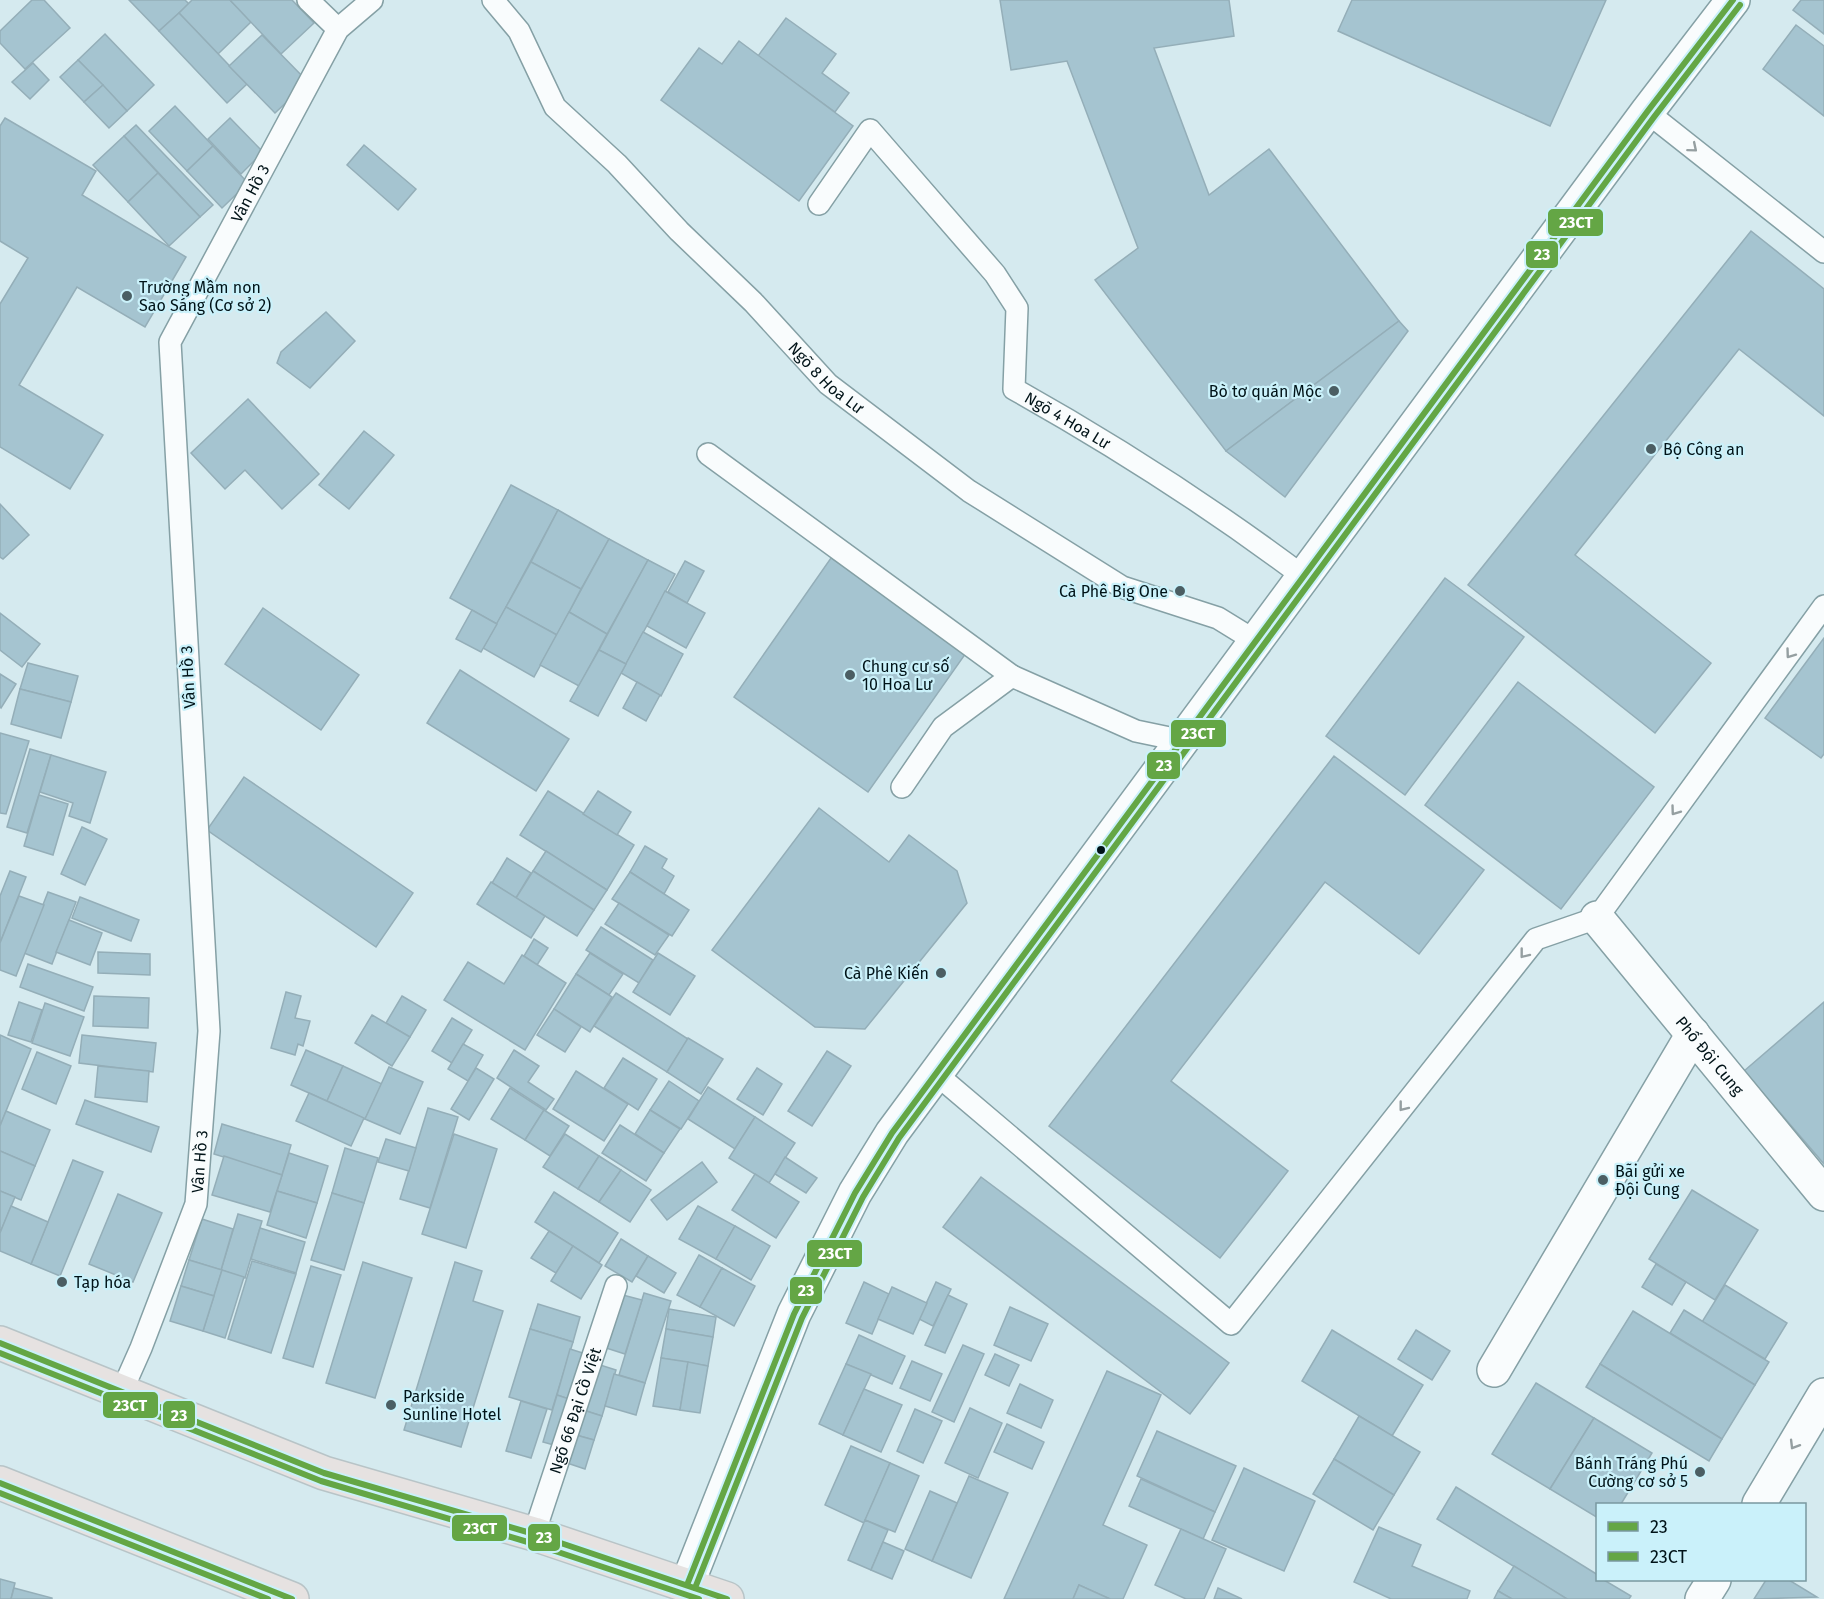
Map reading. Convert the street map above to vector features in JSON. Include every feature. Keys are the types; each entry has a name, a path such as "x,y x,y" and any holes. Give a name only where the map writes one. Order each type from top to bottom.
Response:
{"main road":[{"path":"0,1343 324,1473 534,1534 727,1599"},
{"path":"0,1483 292,1599"}],"street":[{"path":"687,1585 794,1314 855,1193 892,1133 1647,112 1733,0"},
{"name":"Phố Đội Cung","path":"1597,918 1824,1194"},
{"path":"1494,1370 1693,1035"},
{"path":"1760,1503 1824,1395"},
{"path":"1702,1599 1713,1581"}],"lane":[{"path":"308,0 338,29 372,0"},
{"name":"Ngõ 8 Hoa Lư","path":"493,0 519,31 555,107 617,164 679,231 753,302 828,384 969,491 1122,587 1218,618 1257,642"},
{"name":"Vân Hồ 3","path":"121,1393 141,1348 196,1204 208,1031 170,342 338,29"},
{"path":"1647,112 1824,252"},
{"name":"Ngõ 4 Hoa Lư","path":"819,204 870,130 995,274 1017,308 1014,389 1095,434 1266,548 1304,577"},
{"path":"708,454 1012,676 1136,731 1184,741"},
{"path":"935,1073 1231,1324 1536,939 1597,918 1824,606"},
{"path":"902,787 943,727 1012,676"},
{"name":"Ngõ 66 Đại Cồ Việt","path":"534,1534 616,1286"}],"building":[{"path":"32,0 44,0 70,28 25,69 0,43 0,31"},
{"path":"129,0 185,0 189,4 159,31"},
{"path":"192,0 230,0 251,22 218,54 179,13"},
{"path":"230,0 292,0 314,23 281,54"},
{"path":"1000,0 1229,0 1234,36 1154,48 1209,195 1269,149 1399,321 1226,451 1095,280 1138,248 1067,61 1011,70"},
{"path":"1352,0 1606,0 1550,126 1338,31"},
{"path":"1801,0 1824,0 1824,34 1793,10"},
{"path":"179,13 247,84 227,103 159,31"},
{"path":"786,18 836,54 822,73 849,93 835,112 758,56"},
{"path":"1796,25 1824,46 1824,116 1763,69"},
{"path":"105,34 154,85 127,111 78,60"},
{"path":"262,35 308,82 275,113 229,66"},
{"path":"739,41 853,126 799,201 661,100 699,48 722,64"},
{"path":"78,60 103,85 84,102 60,77"},
{"path":"33,63 49,80 30,99 12,82"},
{"path":"103,85 127,111 109,128 84,102"},
{"path":"175,106 213,146 187,171 149,131"},
{"name":"Trường Mầm non Sao Sáng (Cơ sở 2)","path":"5,118 96,171 82,195 186,257 145,327 77,287 19,385 103,435 70,489 0,447 0,304 28,258 0,241 0,126"},
{"path":"230,118 263,152 241,174 208,139"},
{"path":"136,125 213,205 200,217 124,136"},
{"path":"124,136 158,173 128,202 93,165"},
{"path":"364,145 416,189 398,210 347,165"},
{"path":"213,146 248,183 222,208 187,171"},
{"path":"158,173 200,217 169,246 128,202"},
{"path":"1751,231 1824,289 1824,416 1739,349 1575,555 1711,663 1655,733 1468,585"},
{"path":"326,312 355,341 310,388 277,363 281,352"},
{"name":"Bò tơ quán Mộc","path":"1399,321 1408,331 1285,497 1226,451"},
{"path":"248,399 319,474 282,509 245,470 225,489 191,453"},
{"path":"364,431 394,455 349,509 319,485"},
{"path":"511,485 558,510 497,624 450,598"},
{"path":"0,504 29,535 3,559 0,557"},
{"path":"558,510 609,539 581,589 531,562"},
{"path":"609,539 648,560 607,634 569,612"},
{"name":"Chung cư số 10 Hoa Lư","path":"831,558 966,653 868,792 734,697"},
{"path":"648,560 675,574 626,664 599,650"},
{"path":"685,561 704,571 687,603 668,592"},
{"path":"531,562 581,589 557,635 506,607"},
{"path":"1445,578 1524,637 1405,795 1326,736"},
{"path":"665,591 705,613 686,648 647,626"},
{"path":"506,607 557,635 534,677 483,648"},
{"path":"263,608 359,675 321,730 225,664"},
{"path":"472,610 497,624 481,652 456,639"},
{"path":"569,612 607,634 579,686 540,665"},
{"path":"0,613 40,644 22,667 0,650"},
{"path":"643,632 683,654 661,696 621,673"},
{"path":"1824,638 1824,754 1821,758 1765,718"},
{"path":"599,650 626,664 598,716 570,701"},
{"path":"28,663 78,676 71,702 20,689"},
{"path":"460,670 569,739 536,791 427,723"},
{"path":"0,674 16,684 1,708 0,707"},
{"path":"637,682 660,695 646,721 623,708"},
{"path":"1518,682 1654,787 1561,909 1425,805"},
{"path":"20,689 71,702 61,738 11,724"},
{"path":"0,733 29,741 6,814 0,813"},
{"path":"30,749 51,755 27,833 7,827"},
{"path":"51,755 106,772 90,823 69,816 73,803 40,792"},
{"path":"1334,756 1484,870 1419,954 1325,882 1171,1081 1288,1171 1220,1258 1049,1126"},
{"path":"244,777 413,893 376,947 207,830"},
{"path":"548,791 634,845 607,890 520,835"},
{"path":"598,791 631,812 617,835 583,814"},
{"path":"39,795 68,804 53,855 24,846"},
{"path":"819,808 889,862 909,835 957,871 967,903 865,1029 815,1027 712,950"},
{"path":"82,827 107,839 85,885 61,874"},
{"path":"645,846 667,859 662,868 674,876 664,894 630,872"},
{"path":"546,851 607,890 594,910 533,871"},
{"path":"507,858 531,873 516,898 492,883"},
{"path":"10,871 26,877 0,943 0,896"},
{"path":"533,871 594,910 577,936 516,898"},
{"path":"630,872 689,910 672,936 612,899"},
{"path":"491,882 545,916 531,938 477,904"},
{"path":"48,892 76,902 52,964 24,953"},
{"path":"19,896 44,905 16,976 0,970 0,943"},
{"path":"80,897 139,920 131,941 72,918"},
{"path":"619,903 669,935 655,955 605,924"},
{"path":"69,920 102,933 90,965 56,952"},
{"path":"601,927 653,960 639,983 586,950"},
{"path":"534,939 548,948 537,965 524,956"},
{"path":"98,952 150,954 150,975 98,973"},
{"path":"590,953 623,974 609,995 576,974"},
{"path":"658,953 695,976 670,1015 633,992"},
{"path":"522,955 566,983 525,1050 444,1000 468,962 504,984"},
{"path":"28,964 93,987 84,1011 20,987"},
{"path":"576,974 612,997 590,1032 554,1009"},
{"path":"286,992 301,996 295,1018 310,1021 303,1046 298,1044 295,1055 271,1048"},
{"path":"616,993 688,1039 667,1072 594,1026"},
{"path":"94,996 149,998 148,1028 93,1026"},
{"path":"402,996 426,1010 410,1037 386,1023"},
{"path":"19,1002 42,1010 31,1042 8,1035"},
{"path":"1824,1002 1824,1164 1744,1071"},
{"path":"45,1003 84,1017 70,1056 32,1043"},
{"path":"554,1009 581,1027 565,1052 537,1035"},
{"path":"372,1015 410,1037 392,1066 355,1043"},
{"path":"452,1018 472,1030 452,1063 432,1051"},
{"path":"0,1035 31,1049 0,1126"},
{"path":"82,1035 156,1043 153,1072 79,1063"},
{"path":"688,1038 723,1059 701,1094 667,1072"},
{"path":"463,1044 483,1055 468,1081 448,1069"},
{"path":"306,1050 343,1066 327,1101 291,1085"},
{"path":"514,1050 539,1066 528,1082 554,1099 546,1110 497,1078"},
{"path":"827,1051 851,1066 812,1126 788,1111"},
{"path":"37,1052 71,1066 56,1104 22,1089"},
{"path":"623,1058 657,1079 638,1110 604,1088"},
{"path":"98,1066 149,1071 147,1102 95,1097"},
{"path":"343,1066 382,1084 365,1119 327,1101"},
{"path":"389,1067 423,1082 400,1134 365,1119"},
{"path":"476,1068 494,1079 469,1120 451,1109"},
{"path":"757,1068 782,1084 763,1115 737,1099"},
{"path":"576,1071 628,1104 604,1141 553,1109"},
{"path":"669,1081 699,1101 681,1129 650,1110"},
{"path":"708,1087 755,1117 735,1149 688,1119"},
{"path":"510,1088 544,1110 525,1140 491,1119"},
{"path":"309,1093 364,1118 351,1146 296,1121"},
{"path":"85,1100 159,1127 151,1152 76,1124"},
{"path":"428,1108 458,1117 430,1208 400,1199"},
{"path":"544,1110 569,1126 550,1156 525,1140"},
{"path":"650,1110 680,1129 664,1153 635,1134"},
{"path":"6,1111 50,1130 35,1166 0,1151 0,1126"},
{"path":"755,1117 795,1143 769,1183 729,1158"},
{"path":"222,1124 291,1145 282,1175 214,1154"},
{"path":"620,1125 664,1153 646,1181 602,1153"},
{"path":"454,1134 497,1149 466,1248 422,1234"},
{"path":"565,1134 599,1156 578,1189 543,1167"},
{"path":"386,1139 416,1148 409,1171 378,1162"},
{"path":"345,1148 378,1158 364,1203 332,1193"},
{"path":"0,1151 35,1166 21,1200 0,1191"},
{"path":"289,1153 328,1166 317,1203 277,1191"},
{"path":"224,1156 282,1175 270,1212 212,1195"},
{"path":"599,1156 621,1170 599,1202 578,1189"},
{"path":"785,1157 817,1178 806,1193 775,1174"},
{"path":"73,1160 103,1172 60,1276 31,1264"},
{"path":"702,1162 717,1182 667,1220 651,1200"},
{"path":"621,1170 651,1190 630,1222 599,1202"},
{"path":"755,1174 799,1202 776,1238 732,1210"},
{"path":"981,1177 1229,1363 1190,1414 943,1227"},
{"path":"1692,1190 1758,1230 1715,1300 1649,1259"},
{"path":"0,1191 15,1197 0,1233"},
{"path":"277,1191 317,1203 306,1238 267,1225"},
{"path":"554,1192 618,1233 599,1263 535,1222"},
{"path":"332,1193 364,1203 344,1270 311,1260"},
{"path":"118,1194 162,1213 133,1282 89,1264"},
{"path":"11,1206 48,1222 31,1264 0,1251 0,1233"},
{"path":"698,1206 735,1226 716,1259 679,1239"},
{"path":"238,1214 262,1221 245,1278 221,1270"},
{"path":"202,1219 233,1229 221,1270 189,1260"},
{"path":"735,1226 770,1246 751,1280 716,1259"},
{"path":"260,1228 305,1242 296,1273 251,1259"},
{"path":"549,1231 573,1246 556,1273 531,1258"},
{"path":"621,1239 648,1256 632,1282 605,1266"},
{"path":"573,1246 602,1265 581,1299 551,1281"},
{"path":"699,1255 722,1268 700,1307 677,1295"},
{"path":"648,1256 676,1273 664,1293 636,1276"},
{"path":"189,1260 222,1270 214,1296 181,1286"},
{"path":"252,1261 296,1274 271,1353 228,1339"},
{"path":"363,1262 412,1278 375,1398 326,1383"},
{"path":"455,1262 482,1271 473,1301 503,1311 461,1447 404,1430"},
{"path":"1656,1264 1686,1282 1672,1305 1642,1287"},
{"path":"311,1266 341,1275 313,1367 283,1358"},
{"path":"722,1268 755,1286 734,1326 700,1307"},
{"path":"222,1270 244,1277 225,1338 203,1331"},
{"path":"864,1282 889,1294 872,1334 846,1323"},
{"path":"936,1282 951,1289 933,1326 919,1319"},
{"path":"1725,1285 1787,1323 1765,1359 1702,1322"},
{"path":"181,1286 214,1296 203,1331 170,1321"},
{"path":"892,1287 927,1303 913,1334 878,1319"},
{"path":"644,1293 671,1301 645,1383 619,1375"},
{"path":"619,1294 642,1300 625,1354 603,1347"},
{"path":"948,1295 967,1304 945,1353 925,1345"},
{"path":"538,1304 580,1317 573,1342 530,1329"},
{"path":"1010,1307 1048,1324 1031,1361 994,1345"},
{"path":"669,1309 716,1317 713,1337 666,1329"},
{"path":"1684,1310 1769,1362 1755,1385 1670,1333"},
{"path":"1633,1311 1755,1385 1722,1439 1600,1364"},
{"path":"530,1329 573,1342 552,1410 509,1397"},
{"path":"666,1329 713,1337 708,1366 661,1358"},
{"path":"1332,1330 1423,1385 1392,1436 1302,1381"},
{"path":"1416,1330 1450,1351 1432,1380 1398,1359"},
{"path":"859,1335 905,1356 892,1384 846,1364"},
{"path":"963,1345 984,1354 954,1422 932,1412"},
{"path":"570,1349 589,1355 575,1401 557,1395"},
{"path":"995,1354 1019,1365 1009,1386 985,1375"},
{"path":"661,1358 688,1362 680,1410 653,1406"},
{"path":"912,1361 942,1374 930,1401 900,1388"},
{"path":"688,1362 708,1366 700,1413 680,1410"},
{"path":"597,1364 616,1370 602,1416 583,1410"},
{"path":"846,1364 871,1374 843,1435 819,1424"},
{"path":"1600,1364 1722,1439 1709,1461 1586,1387"},
{"path":"1107,1371 1161,1395 1103,1525 1147,1545 1123,1599 1110,1599 1079,1585 1073,1599 1004,1599"},
{"path":"614,1374 645,1383 636,1415 605,1406"},
{"path":"1536,1383 1594,1418 1550,1489 1492,1454"},
{"path":"1020,1384 1053,1400 1041,1428 1007,1413"},
{"path":"864,1389 902,1405 881,1452 843,1435"},
{"path":"557,1395 575,1401 561,1447 543,1442"},
{"path":"521,1401 547,1409 531,1458 506,1451"},
{"path":"970,1408 1002,1423 978,1478 945,1463"},
{"path":"915,1409 942,1421 923,1463 897,1451"},
{"path":"583,1410 602,1416 594,1440 576,1435"},
{"path":"1359,1416 1420,1452 1394,1495 1334,1459"},
{"path":"1594,1418 1652,1453 1622,1503 1596,1503 1596,1517 1550,1489"},
{"path":"1007,1424 1044,1442 1032,1469 994,1452"},
{"path":"1157,1431 1236,1466 1215,1512 1137,1476"},
{"path":"576,1435 594,1440 585,1469 567,1463"},
{"path":"851,1446 890,1463 864,1523 825,1505"},
{"path":"1334,1459 1394,1495 1373,1530 1313,1494"},
{"path":"890,1463 919,1476 895,1532 865,1520"},
{"path":"1244,1468 1315,1501 1284,1571 1212,1540"},
{"path":"969,1476 1008,1493 971,1578 932,1561"},
{"path":"1141,1479 1215,1512 1203,1539 1129,1506"},
{"path":"1456,1487 1596,1574 1596,1581 1606,1581 1631,1596 1629,1599 1567,1599 1437,1519"},
{"path":"930,1491 957,1503 932,1561 905,1549"},
{"path":"865,1520 888,1530 871,1570 848,1560"},
{"path":"1379,1527 1421,1545 1412,1566 1470,1591 1467,1599 1391,1599 1354,1582"},
{"path":"1181,1529 1226,1549 1204,1599 1186,1599 1155,1585"},
{"path":"883,1542 904,1551 892,1579 871,1570"},
{"path":"1514,1566 1567,1599 1512,1599 1498,1591"},
{"path":"0,1579 15,1583 11,1599 0,1599"},
{"path":"1765,1581 1791,1581 1817,1597 1754,1599"},
{"path":"1079,1585 1110,1599 1073,1599"},
{"path":"14,1588 52,1598 52,1599 11,1599"},
{"path":"1218,1588 1242,1599 1214,1599"},
{"path":"1498,1591 1512,1599 1494,1599"}],"transit line":[{"name":"23","path":"687,1585 794,1314 855,1193 892,1133 1647,112 1733,0"},
{"name":"23CT","path":"695,1588 802,1318 863,1197 899,1138 1654,117 1740,5"},
{"name":"23","path":"0,1343 324,1473 534,1534 727,1599"},
{"name":"23CT","path":"0,1353 321,1481 531,1543 699,1599"},
{"name":"23","path":"0,1483 292,1599"},
{"name":"23CT","path":"0,1493 268,1599"}],"place":[{"name":"Trường Mầm non Sao Sáng (Cơ sở 2)","path":"127,296"},
{"name":"Bò tơ quán Mộc","path":"1334,391"},
{"name":"Bộ Công an","path":"1651,449"},
{"name":"Cà Phê Big One","path":"1180,591"},
{"name":"Chung cư số 10 Hoa Lư","path":"850,675"},
{"name":"Cà Phê Kiến","path":"941,973"},
{"name":"Bãi gửi xe Đội Cung","path":"1603,1180"},
{"name":"Tạp hóa","path":"62,1282"},
{"name":"Parkside Sunline Hotel","path":"391,1405"},
{"name":"Bánh Tráng Phú Cường cơ sở 5","path":"1700,1472"}]}
